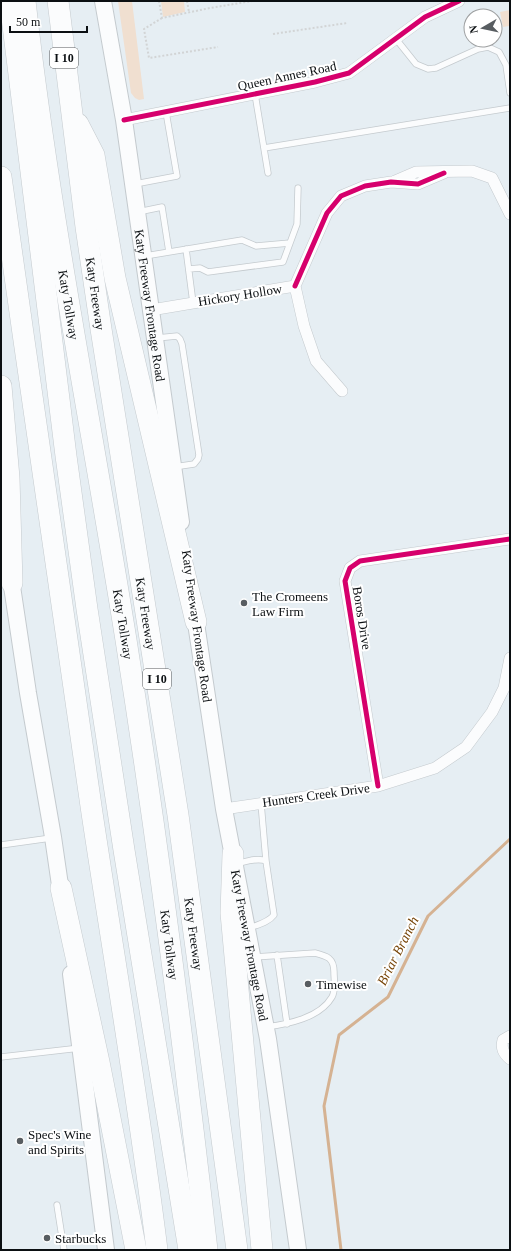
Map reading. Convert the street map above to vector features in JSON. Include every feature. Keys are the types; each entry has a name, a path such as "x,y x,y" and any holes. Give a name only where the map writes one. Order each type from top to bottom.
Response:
{"highway":[{"name":"Katy Freeway","path":"58,4 70,108 101,329 178,815 237,1250"},
{"name":"Katy Tollway","path":"18,7 66,456 88,617 189,1250"},
{"name":"Katy Tollway","path":"18,7 45,155 122,618 156,845 187,1081 207,1250"},
{"path":"70,108 94,155 115,278 196,622"},
{"path":"1,177 62,616 134,1081 158,1250"},
{"path":"1,386 9,478 12,583"},
{"path":"234,859 231,913 262,1250"},
{"path":"61,888 99,1062 136,1250"}],"main road":[{"name":"Katy Freeway Frontage Road","path":"103,1 124,120 173,467 224,809 266,1027 298,1250"},
{"path":"1,515 28,693 61,888 106,1250"}],"street":[{"name":"Queen Annes Road","path":"124,120 315,82 349,73 425,17 459,1"},
{"name":"Hickory Hollow","path":"151,310 296,286 327,213 340,196 365,186 391,182 416,172 472,171 492,178 510,214"},
{"path":"296,286 304,326 316,361 342,391"},
{"name":"Boros Drive","path":"378,786 345,581 350,568 360,561 510,539"},
{"name":"Hunters Creek Drive","path":"224,809 378,786 435,768 466,747 492,712 504,688 510,658"},
{"path":"510,1036 503,1040 502,1045 506,1055 510,1059"}],"lane":[{"path":"396,39 416,64 428,69 436,68 478,49 488,47 499,52 506,65 510,93"},
{"path":"255,94 268,173"},
{"path":"264,148 510,108"},
{"path":"133,184 177,176 166,112"},
{"path":"189,269 200,268 208,272 282,262 297,224 298,188"},
{"path":"137,212 162,207 169,252"},
{"path":"143,256 242,240 256,246 290,243"},
{"path":"186,250 193,303"},
{"path":"155,338 177,336 182,344 199,455 194,464 173,467"},
{"path":"247,929 266,922 274,916 266,861 261,803"},
{"path":"1,845 53,837"},
{"path":"234,859 261,859 266,861"},
{"path":"253,957 315,953 330,958 334,968 335,984 332,996 325,1005 308,1017 287,1024 266,1027"},
{"path":"276,956 287,1024"},
{"path":"1,1057 80,1048"},
{"path":"57,1205 64,1250"}],"path":[{"path":"159,1 162,18"},
{"path":"187,1 189,12"},
{"path":"218,47 149,58 144,29 162,18 252,1"},
{"path":"273,34 347,23"}],"shaded area":[{"path":"118,1 132,1 144,99 139,100 131,93"},
{"path":"161,1 184,1 185,12 163,17"},
{"path":"510,10 509,26 503,27 503,11"}],"waterway":[{"name":"Briar Branch","path":"341,1250 324,1106 339,1035 388,997 428,916 510,839"}],"cycle path":[{"path":"124,120 315,82 349,73 425,17 459,1"},
{"path":"295,286 327,213 341,196 365,186 391,182 418,184 444,173"},
{"path":"378,786 345,581 350,568 360,561 510,539"}],"place":[{"name":"The Cromeens Law Firm","path":"244,603"},
{"name":"Timewise","path":"308,984"},
{"name":"Spec's Wine and Spirits","path":"20,1141"},
{"name":"Starbucks","path":"47,1238"}]}
